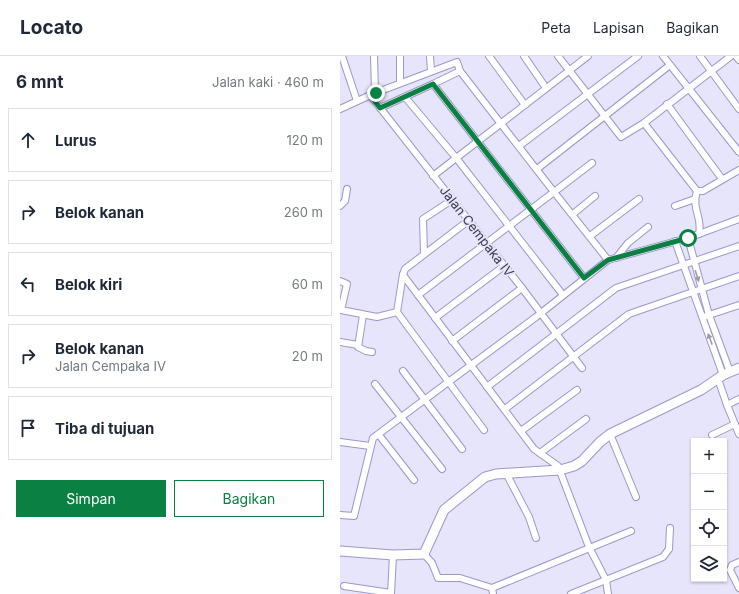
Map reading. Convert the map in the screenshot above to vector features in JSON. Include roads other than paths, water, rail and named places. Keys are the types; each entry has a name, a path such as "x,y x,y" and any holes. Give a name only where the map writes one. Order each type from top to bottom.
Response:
{"street":[{"path":"373,94 374,56"},
{"path":"400,56 400,83"},
{"path":"430,56 430,71"},
{"path":"489,56 525,105"},
{"path":"524,56 546,88"},
{"path":"558,56 604,117 622,137 644,123 731,56"},
{"path":"433,176 479,142 588,56"},
{"path":"519,146 638,56"},
{"path":"663,56 739,152"},
{"path":"700,56 739,109"},
{"path":"736,56 739,60"},
{"path":"344,58 357,101"},
{"path":"340,109 457,59 460,70 608,260"},
{"path":"537,169 670,65"},
{"path":"380,108 460,70"},
{"path":"433,84 532,209 584,278"},
{"name":"Jalan Cempaka IV","path":"373,94 380,108 522,288 582,368"},
{"path":"405,97 457,159 563,295"},
{"path":"667,104 722,179"},
{"path":"644,123 697,191"},
{"path":"418,295 592,163"},
{"path":"697,191 703,191 739,170"},
{"path":"340,206 345,201 347,188"},
{"path":"697,191 695,208 700,223 699,234"},
{"path":"573,214 595,196"},
{"path":"590,236 639,198"},
{"path":"675,206 695,199"},
{"path":"424,254 423,219 452,200"},
{"path":"340,515 354,516 373,438 402,418 425,399 540,314 608,260 688,238 739,219"},
{"path":"468,221 405,269 397,312 484,430"},
{"path":"616,258 628,243 648,227"},
{"path":"688,238 693,263 728,373 726,404 739,434"},
{"path":"675,241 701,317 728,373"},
{"path":"487,387 616,288 693,263 739,246"},
{"path":"435,318 504,266"},
{"path":"403,274 470,366 505,409 536,452 554,461 560,470 589,547 606,580 608,594"},
{"path":"505,409 629,314 739,276"},
{"path":"340,281 346,284 340,310 377,317 397,312"},
{"path":"452,341 522,288"},
{"path":"701,317 739,305"},
{"path":"358,345 363,315"},
{"path":"340,342 358,345 359,348 372,352"},
{"path":"403,371 462,448"},
{"path":"424,554 446,508 485,477 506,473 560,470 579,464 600,442 610,434 702,390 728,373"},
{"path":"375,384 442,468"},
{"path":"521,431 577,390"},
{"path":"726,404 739,399"},
{"path":"540,453 586,419"},
{"path":"712,435 735,424"},
{"path":"610,434 636,497"},
{"path":"379,435 414,480"},
{"path":"340,442 370,446"},
{"path":"506,473 529,517 536,538"},
{"path":"571,594 663,557 669,549 670,528"},
{"path":"424,554 432,563 438,578 460,578 492,591 589,547 631,531"},
{"path":"340,551 393,555 424,554"},
{"path":"344,586 391,594 393,555"},
{"path":"739,562 732,565 730,570 739,588"}]}
